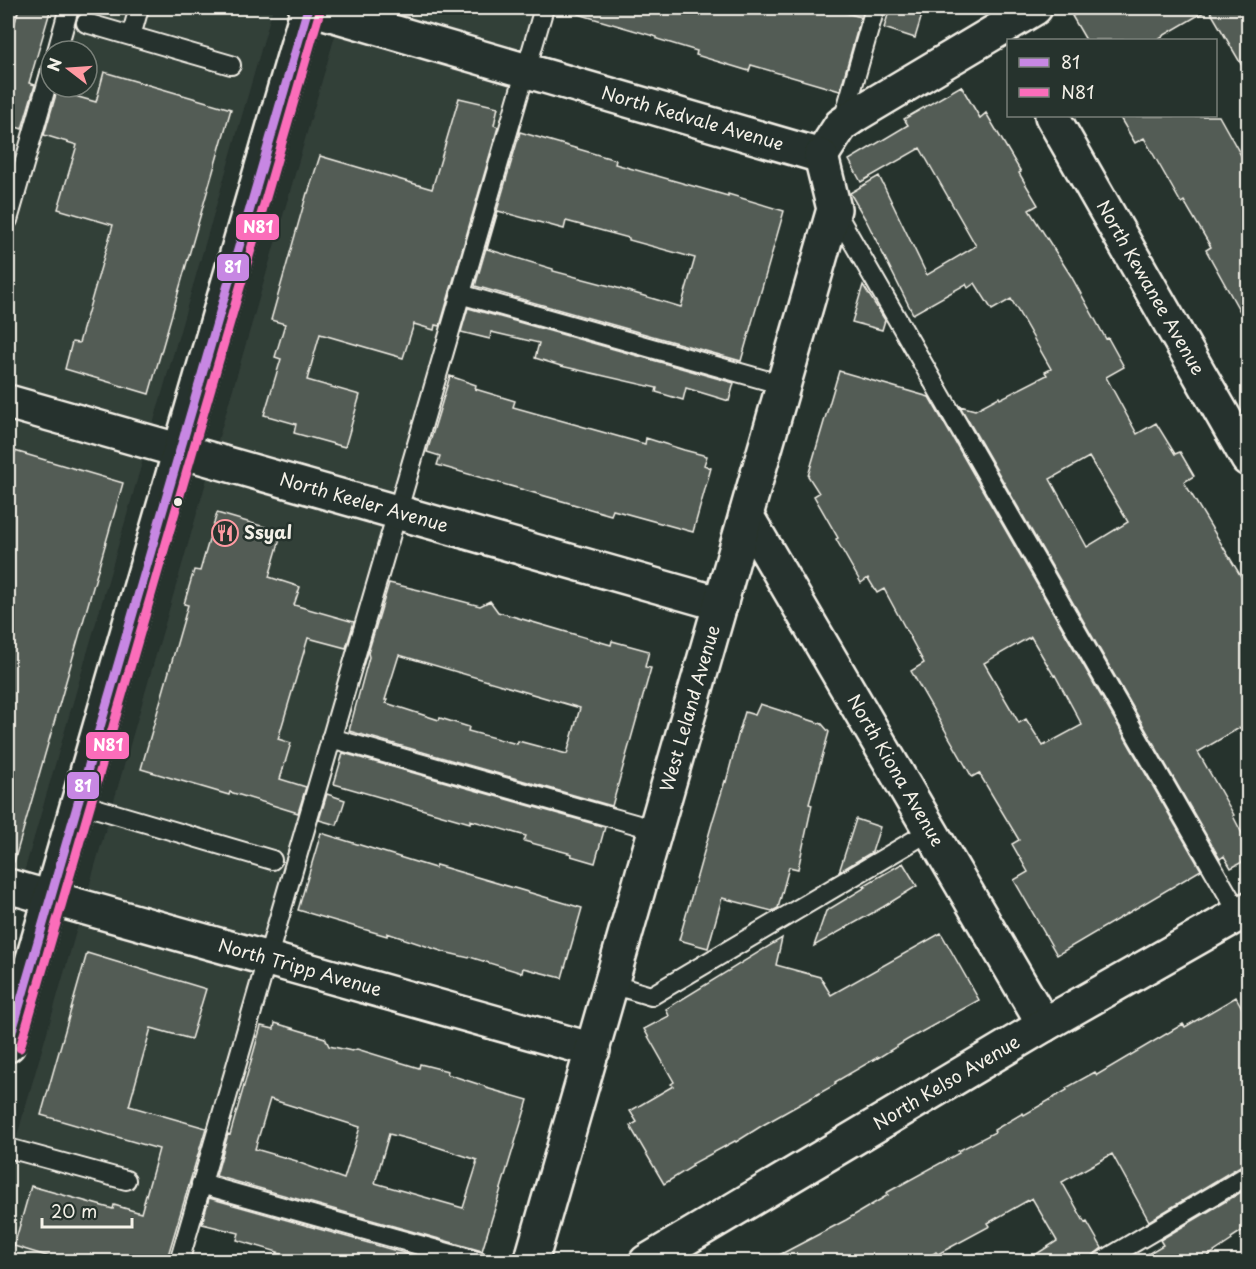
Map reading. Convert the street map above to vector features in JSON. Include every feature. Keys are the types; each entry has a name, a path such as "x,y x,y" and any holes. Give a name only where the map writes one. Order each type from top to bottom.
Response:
{"street":[{"name":"North Kedvale Avenue","path":"309,8 821,156"},
{"path":"8,1045 309,8"},
{"path":"821,156 841,125 857,114 1006,34 1035,8"},
{"name":"North Kewanee Avenue","path":"1053,117 1248,459"},
{"name":"West Leland Avenue","path":"531,1262 834,209 821,156"},
{"name":"North Keeler Avenue","path":"8,402 721,604"},
{"name":"North Kiona Avenue","path":"746,515 1044,1025"},
{"name":"North Tripp Avenue","path":"8,886 592,1050"},
{"name":"North Kelso Avenue","path":"646,1262 1044,1025 1245,918"}],"lane":[{"path":"60,39 69,8"},
{"path":"131,36 139,8"},
{"path":"179,1262 544,8"},
{"path":"841,125 875,8"},
{"path":"86,23 231,65"},
{"path":"8,220 15,165 40,99"},
{"path":"834,209 1245,918"},
{"path":"460,294 783,385"},
{"path":"331,738 656,830"},
{"path":"78,803 272,860"},
{"path":"611,984 651,996 930,831"},
{"path":"8,1148 126,1180"},
{"path":"1101,1262 1248,1175"},
{"path":"201,1184 480,1262"}],"shaded area":[{"path":"80,8 273,8 8,928 8,256 54,99 99,99 99,39 71,39"},
{"path":"343,8 536,8 173,1261 8,1261 8,1167"}],"building":[{"path":"19,8 51,8 42,39 39,39 39,49 29,83 35,85 22,129 16,127 14,134 8,133 8,47"},
{"path":"579,8 828,8 861,17 840,91 751,65 749,71 696,55 697,51 657,39 657,37 578,14"},
{"path":"890,8 924,8 915,38 884,28"},
{"path":"1087,8 1240,8 1248,21 1248,76 1209,9 1158,39 1085,39 1072,16"},
{"path":"104,72 231,109 149,394 65,369 72,342 79,343 113,225 58,209 77,145 44,135 55,99 85,99 96,102 99,99"},
{"path":"961,86 980,118 986,113 1038,205 1029,210 1124,367 1106,377 1137,434 1156,423 1175,454 1180,452 1194,476 1184,482 1248,588 1248,723 1198,752 1234,815 1248,845 1248,859 1231,868 1224,856 1220,859 960,406 975,410 1047,375 1045,372 1051,369 1011,299 992,310 975,283 968,288 966,284 913,314 850,193 879,176 927,275 976,246 920,148 861,182 849,160 908,125 904,119","holes":["1089,457 1128,522 1087,547 1050,479"]},
{"path":"459,98 498,107 494,125 498,127 440,326 435,325 434,330 414,324 403,358 320,334 307,380 360,395 345,447 294,433 296,424 264,415 281,359 275,357 285,324 271,320 307,193 320,156 432,189"},
{"path":"1219,116 1248,168 1248,326 1206,250 1211,247 1184,201 1181,203 1144,138 1135,143 1120,117"},
{"path":"520,132 616,160 615,164 784,211 741,361 475,286","holes":["498,211 564,229 566,221 695,258 681,307 553,271 553,269 487,249"]},
{"path":"863,285 885,320 882,330 852,322"},
{"path":"468,308 734,383 729,401 686,388 683,400 656,392 657,388 535,358 539,343 491,332 490,339 461,332"},
{"path":"839,371 929,397 1201,870 1057,955 1014,880 1028,872 1012,844 1019,840 979,773 972,777 911,671 924,663 884,589 877,593 868,578 861,583 814,496 819,493 808,476","holes":["1031,637 1082,725 1043,746 1026,719 1019,723 984,663"]},
{"path":"450,376 476,385 475,389 515,401 513,407 645,444 646,438 707,456 704,465 711,468 693,532 613,510 611,515 437,465 440,456 427,452"},
{"path":"8,449 123,483 14,862 8,861"},
{"path":"217,513 282,532 269,577 300,587 294,605 354,622 346,648 308,638 278,739 291,743 280,779 306,787 298,813 230,792 229,795 141,769 188,605 184,604 194,570 200,571"},
{"path":"389,583 480,606 490,601 498,612 611,645 612,641 649,651 645,667 651,668 612,806 349,731 369,657 368,653","holes":["399,655 580,708 567,754 468,731 469,727 386,703 387,700 385,700"]},
{"path":"760,704 822,724 829,732 809,804 812,805 798,869 789,867 778,908 772,911 722,898 708,948 679,940 745,712 755,715"},
{"path":"343,753 605,827 595,863 524,841 526,836 470,820 470,823 334,784"},
{"path":"327,794 345,800 337,825 319,820"},
{"path":"856,819 880,827 872,852 839,872"},
{"path":"321,833 435,868 436,865 582,908 562,978 523,968 522,973 470,957 444,952 387,933 387,936 298,910"},
{"path":"903,863 917,886 814,946 826,911"},
{"path":"941,933 979,1000 835,1082 836,1084 736,1142 692,1164 693,1166 664,1184 630,1126 637,1122 630,1111 673,1086 671,1084 674,1082 644,1029 669,1016 666,1009 782,938 776,965 820,977 831,995"},
{"path":"87,953 206,989 191,1039 151,1028 129,1106 206,1128 166,1262 66,1262 14,1246 31,1186 113,1209 114,1205 141,1213 159,1149 41,1115"},
{"path":"1236,997 1248,1019 1248,1164 1242,1165 1149,1221 1112,1154 1062,1182 1102,1248 1092,1256 1090,1262 1024,1262 1057,1241 1032,1198 988,1223 990,1226 938,1254 936,1252 921,1262 766,1262 846,1220 888,1195 886,1193 1067,1090 1066,1088 1095,1072 1097,1075 1183,1024 1185,1027"},
{"path":"275,1023 325,1038 329,1046 352,1051 357,1049 419,1068 420,1064 448,1071 447,1074 528,1100 482,1251 216,1176 261,1026 274,1029","holes":["270,1099 360,1127 344,1179 297,1161 255,1149","389,1134 477,1160 463,1208 375,1183"]},
{"path":"1248,1188 1248,1227 1199,1262 1134,1262 1163,1245 1160,1240"},
{"path":"209,1198 436,1262 311,1262 277,1253 237,1240 239,1233 202,1224"}],"transit line":[{"name":"81","path":"8,1045 308,8"},
{"name":"N81","path":"20,1048 320,11"}],"place":[{"name":"Ssyal","path":"225,533"}]}
